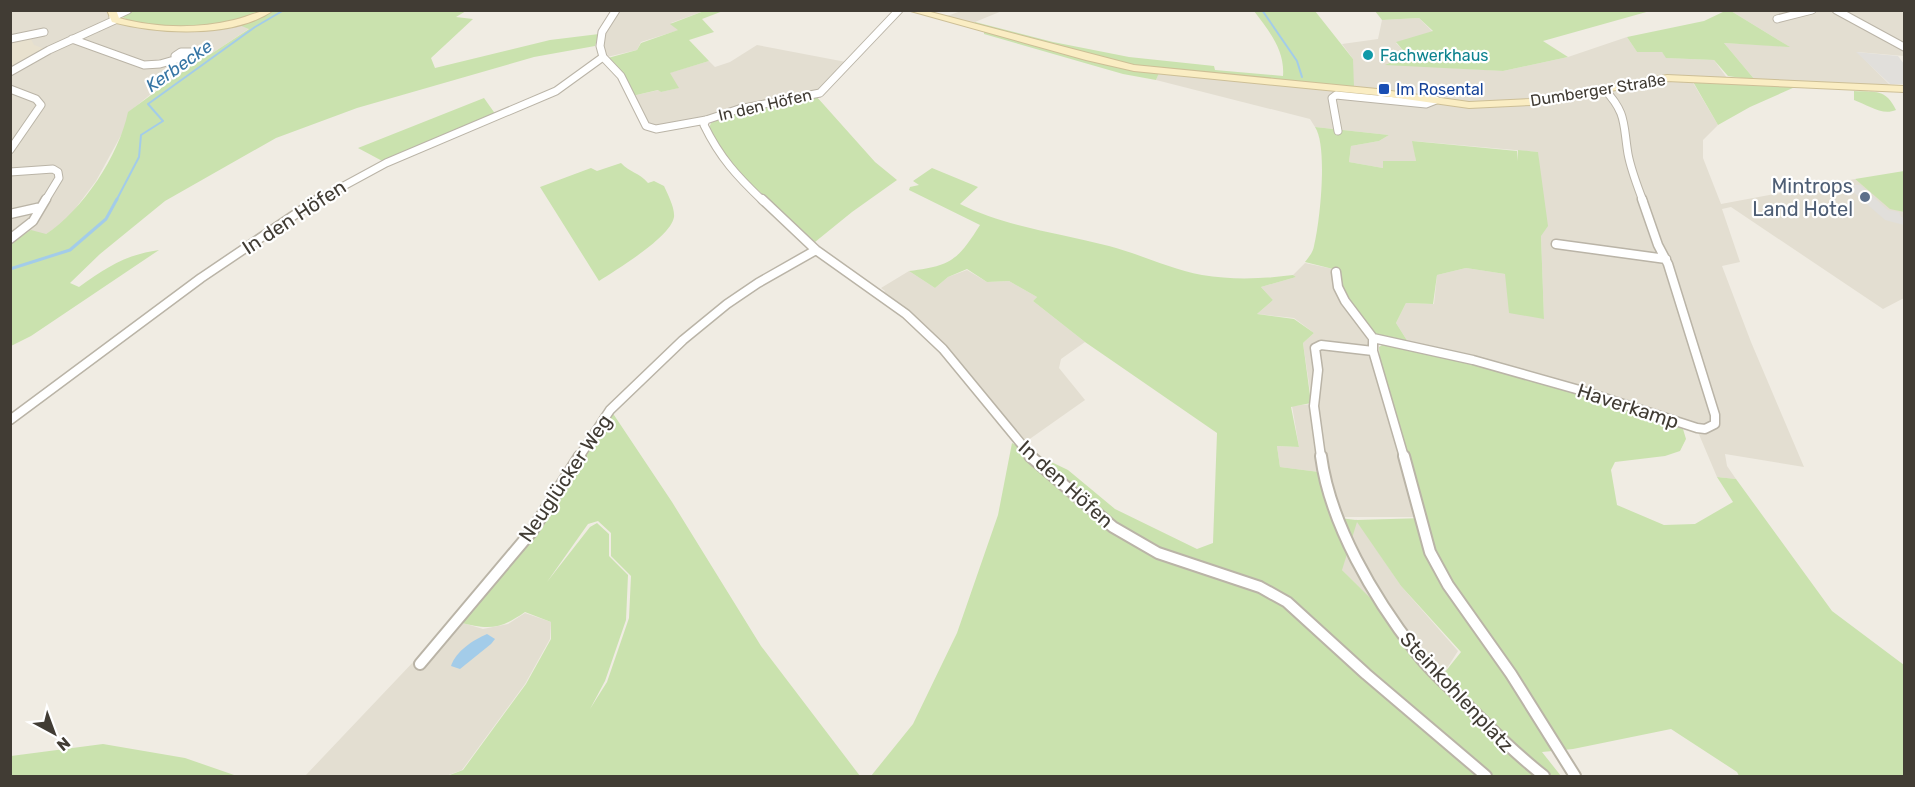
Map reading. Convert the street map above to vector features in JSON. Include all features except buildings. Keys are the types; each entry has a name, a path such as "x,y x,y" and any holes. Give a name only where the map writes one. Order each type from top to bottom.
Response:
{"main road":[{"path":"113,16 150,27 177,28 236,23 270,10"},
{"name":"Dumberger Straße","path":"911,10 1109,63 1469,105 1555,99 1650,80 1686,78 1905,89"}],"street":[{"path":"10,72 128,10"},
{"path":"603,57 600,46 603,32 616,10"},
{"name":"In den Höfen","path":"10,420 201,278 323,196 386,163 556,91 603,57 621,76 646,126 656,129 706,120 739,109 820,93 899,10"},
{"path":"1777,19 1812,10"},
{"path":"1836,10 1905,46"},
{"path":"10,39 44,32"},
{"path":"72,39 141,65 157,65 176,59"},
{"path":"10,89 36,99 41,105 10,150"},
{"name":"Haverkamp","path":"1373,338 1473,360 1583,391 1687,425 1705,429 1715,424 1715,415 1666,259 1658,245 1631,167 1623,110 1604,89"},
{"name":"Dumberger Straße","path":"1338,131 1332,104 1332,98 1336,95 1426,104 1436,100"},
{"name":"In den Höfen","path":"706,120 704,125 707,132 725,163 816,250 906,314 943,349 969,378 1026,452 1113,527 1158,554 1260,586 1287,602 1382,688 1486,777"},
{"path":"10,172 43,169 58,172 59,178 33,221 10,239"},
{"path":"10,214 41,207"},
{"path":"1556,244 1666,259"},
{"name":"Neuglücker Weg","path":"420,664 532,531 610,410 683,340 727,304 758,283 816,250"},
{"path":"1336,272 1338,287 1345,301 1373,338"},
{"name":"Steinkohlenplatz","path":"1373,338 1373,351 1420,509 1430,552 1448,585 1511,674 1575,777"},
{"name":"Steinkohlenplatz","path":"1373,351 1321,345 1315,348 1317,369 1314,406 1322,463 1328,493 1341,529 1386,610 1417,654 1514,753 1544,777"}],"shaded area":[{"path":"11,11 125,11 107,19 118,24 150,30 239,25 250,28 214,52 180,68 185,71 157,89 129,112 125,128 96,181 61,224 46,234 11,243"},
{"path":"619,11 704,11 671,23 679,30 641,42 637,50 607,57 603,44 610,22"},
{"path":"961,11 1002,11 974,24 947,16"},
{"path":"1731,11 1904,11 1904,56 1857,52 1892,87 1755,80 1724,43 1788,46"},
{"path":"1419,18 1433,32 1396,43 1407,54 1387,64 1503,71 1568,57 1627,37 1637,52 1662,52 1667,58 1714,60 1730,82 1692,81 1718,125 1703,140 1703,158 1721,204 1855,179 1890,208 1904,212 1904,298 1883,309 1731,207 1722,209 1740,262 1722,266 1751,342 1804,467 1725,454 1727,466 1736,479 1717,477 1695,425 1408,342 1396,323 1406,303 1434,304 1437,275 1466,268 1505,274 1544,319 1538,152 1413,141 1416,161 1383,161 1383,168 1349,162 1351,146 1379,141 1389,135 1315,127 1310,119 1156,80 1160,71 1353,87 1353,59 1342,44 1378,39 1382,20"},
{"path":"30,37 34,45 45,49 11,68 10,40"},
{"path":"757,45 846,62 819,90 667,126 649,126 632,96 678,88 669,73 709,61 715,67 730,62"},
{"path":"1856,52 1898,56 1904,64 1904,84 1890,84"},
{"name":"Mintrops Land Hotel","path":"1845,185 1860,185 1888,210 1899,212 1904,218 1904,225 1885,220"},
{"path":"1305,263 1333,269 1335,291 1366,336 1419,517 1332,517 1319,472 1280,467 1277,446 1299,447 1292,406 1312,404 1303,343 1314,333 1294,318 1257,314 1273,300 1261,287 1296,277 1293,275"},
{"path":"967,270 987,282 1009,281 1037,297 1033,301 1085,342 1061,359 1059,368 1085,400 1024,443 955,357 911,312 883,293 885,291 881,288 909,271 935,288 948,277"},
{"path":"1356,519 1401,586 1458,651 1444,673 1341,569"},
{"path":"525,613 551,622 550,639 525,684 462,770 446,776 305,776 453,620 483,629 508,624"}],"green space":[{"path":"131,10 267,11 234,21 172,26 134,22 120,16"},
{"path":"275,11 466,11 456,17 473,19 431,58 435,68 550,40 599,34 595,46 534,57 357,108 276,138 165,201 100,254 70,283 79,287 117,263 136,255 159,250 31,336 11,346 11,243 31,230 46,234 73,211 98,180 108,163 117,146 128,112 184,71 179,69 214,52 249,29 239,25"},
{"path":"704,11 723,11 702,19 714,32 689,40 709,61 670,73 679,88 632,96 625,76 608,58 637,50 641,43 678,30 670,24"},
{"path":"1254,11 1315,11 1353,59 1354,87 1134,67 974,24 975,22 1053,42 1129,57 1214,66 1215,70 1283,76 1279,49"},
{"path":"1375,11 1650,11 1543,41 1568,57 1503,71 1385,65 1407,55 1396,42 1433,31 1419,18 1382,20"},
{"path":"1725,11 1731,11 1790,47 1724,43 1755,80 1728,76 1714,60 1666,58 1662,52 1637,52 1627,37 1704,21"},
{"path":"984,29 1088,58 1160,71 1156,80 1123,74 984,34"},
{"path":"1692,80 1795,87 1750,107 1718,125"},
{"path":"1854,91 1880,93 1888,98 1896,110 1880,111 1854,100"},
{"path":"816,96 875,162 897,180 815,242 728,163 709,128 711,123 722,116"},
{"path":"484,98 496,115 386,163 358,148"},
{"path":"1315,127 1389,135 1379,141 1351,146 1349,162 1383,168 1383,161 1416,161 1412,141 1517,151 1517,161 1518,150 1538,152 1548,226 1541,236 1544,319 1509,313 1505,274 1466,268 1437,275 1433,304 1406,303 1396,323 1408,342 1383,337 1369,329 1352,305 1337,270 1305,262 1313,248 1320,203 1321,150"},
{"path":"621,163 648,183 654,181 664,186 674,217 671,225 653,243 599,281 540,187 591,168 597,171"},
{"path":"932,168 978,187 960,204 978,212 1014,224 1109,246 1190,272 1213,277 1258,278 1293,275 1296,277 1261,287 1273,300 1257,314 1294,319 1314,333 1303,343 1311,403 1291,407 1299,447 1277,446 1280,467 1319,472 1331,517 1356,520 1425,518 1380,360 1379,347 1387,342 1536,381 1683,429 1686,439 1680,451 1665,456 1615,462 1611,470 1617,505 1664,525 1695,524 1733,502 1717,477 1736,479 1832,611 1904,665 1904,776 1739,776 1737,772 1671,729 1573,749 1542,752 1561,776 871,776 913,724 957,633 998,515 1012,443 1068,470 1115,509 1197,549 1213,543 1217,433 1085,342 1033,301 1037,297 1009,281 987,282 967,269 948,277 935,288 909,271 935,267 952,259 966,246 980,225 909,190 910,187 919,185 913,181","holes":["1357,522 1401,586 1461,652 1445,672 1342,570"]},
{"path":"1904,171 1904,212 1890,209 1855,179"},
{"path":"612,412 672,502 761,646 860,776 447,776 463,770 526,684 551,639 551,622 525,612 508,622 493,627 459,622 502,573","holes":["598,521 611,533 611,556 631,576 629,618 607,682 590,709 605,681 626,620 628,575 609,556 609,534 597,523 590,527 547,582 588,524"]},
{"path":"103,744 185,758 237,776 11,776 11,756"}],"water":[{"path":"487,634 495,639 491,644 460,669 451,666 466,647"}],"waterway":[{"name":"Kerbecke","path":"116,201 139,157 141,135 163,121 148,104 255,27 284,10"},
{"path":"1262,10 1297,61 1302,77"},
{"name":"Kerbecke","path":"10,269 70,250 106,219 117,199"}],"place":[{"name":"Fachwerkhaus","path":"1368,55"},
{"name":"Im Rosental","path":"1384,89"},
{"name":"Mintrops Land Hotel","path":"1865,197"}]}
